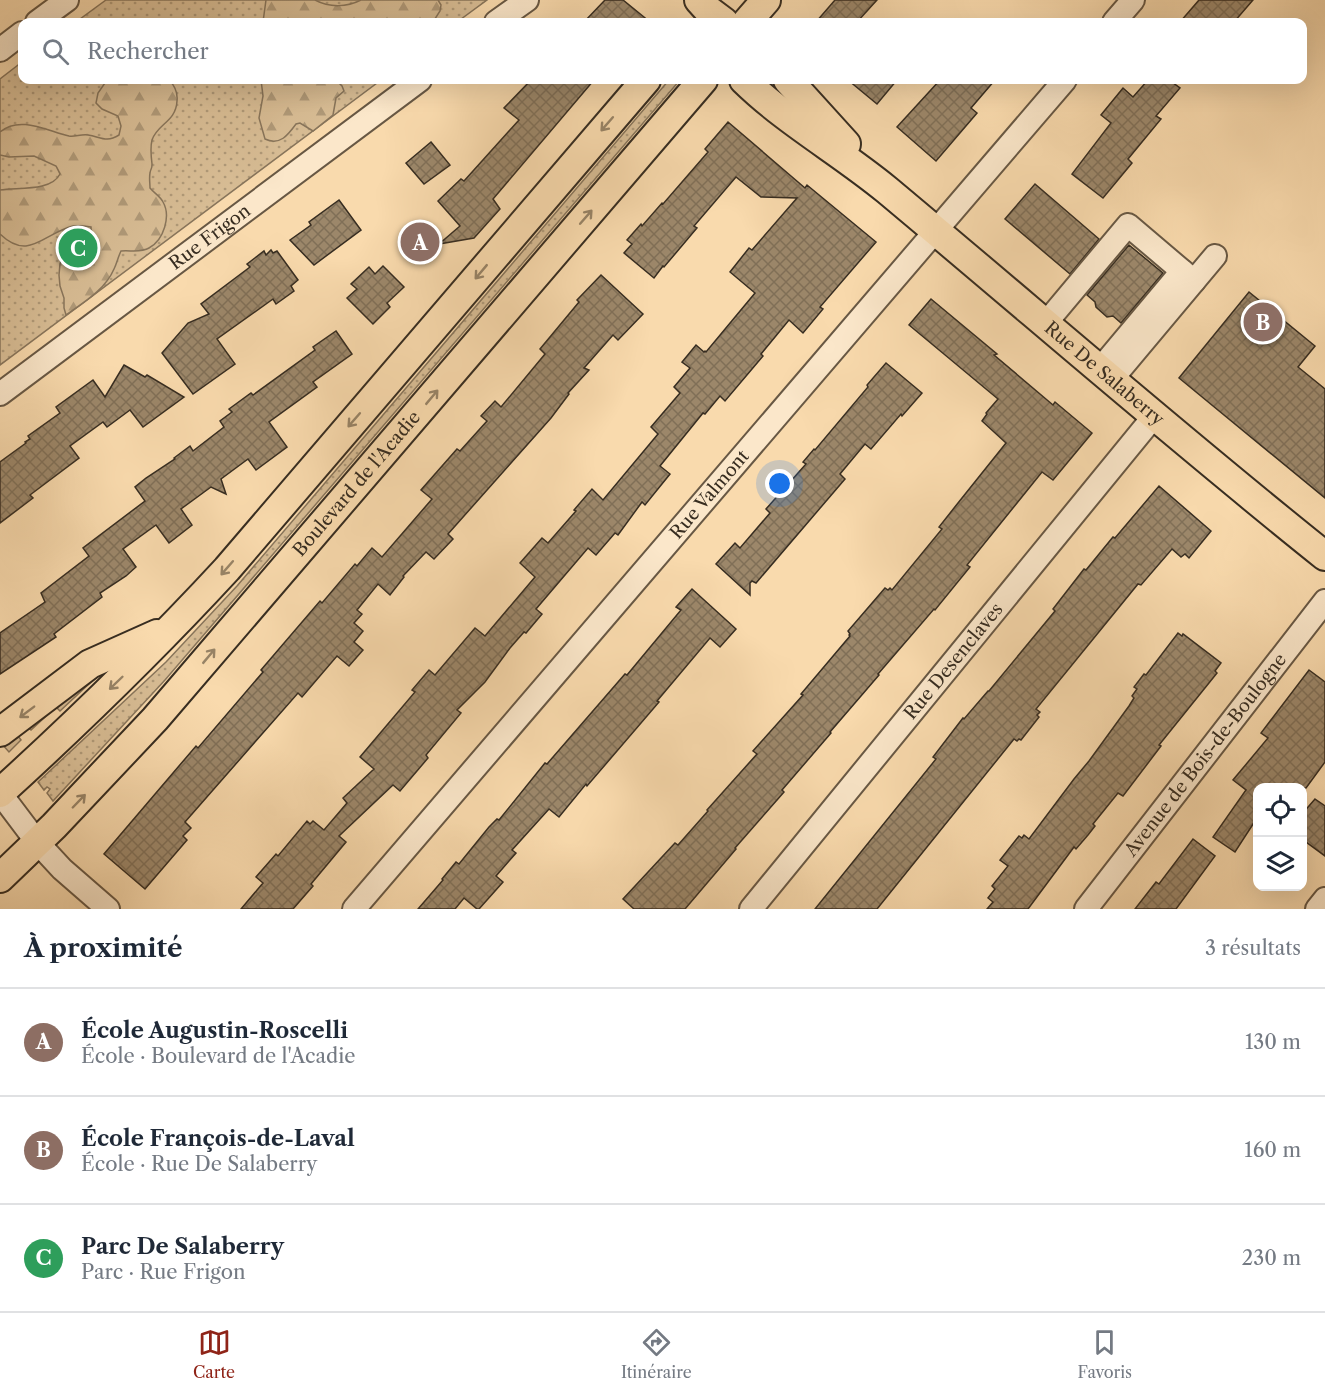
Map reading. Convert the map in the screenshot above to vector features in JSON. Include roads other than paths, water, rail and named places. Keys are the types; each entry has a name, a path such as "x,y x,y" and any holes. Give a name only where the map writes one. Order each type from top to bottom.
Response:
{"main road":[{"path":"750,18 766,0"},
{"path":"0,793 123,677 227,569 642,84"},
{"name":"Boulevard de l'Acadie","path":"0,878 98,781 175,696 700,84"},
{"name":"Rue De Salaberry","path":"748,84 763,98 885,188 1325,556"},
{"name":"Rue De Salaberry","path":"792,84 885,188"},
{"path":"0,732 90,664 173,627"}],"street":[{"path":"42,18 67,0"},
{"path":"502,18 527,0"},
{"path":"1117,18 1133,0"},
{"path":"0,50 18,36"},
{"name":"Rue Frigon","path":"0,394 415,84"},
{"name":"Rue Valmont","path":"354,909 1062,84"},
{"path":"1045,324 1128,225 1188,276"},
{"path":"1106,374 1188,276 1215,256"},
{"name":"Rue Desenclaves","path":"752,909 1155,415"},
{"name":"Avenue de Bois-de-Boulogne","path":"1086,909 1321,615"},
{"path":"0,793 37,842 62,869 108,909"},
{"path":"1317,909 1325,899"}],"place":[{"name":"École Augustin-Roscelli","path":"420,242"},
{"name":"Parc De Salaberry","path":"78,248"},
{"name":"École François-de-Laval","path":"1263,322"}]}
